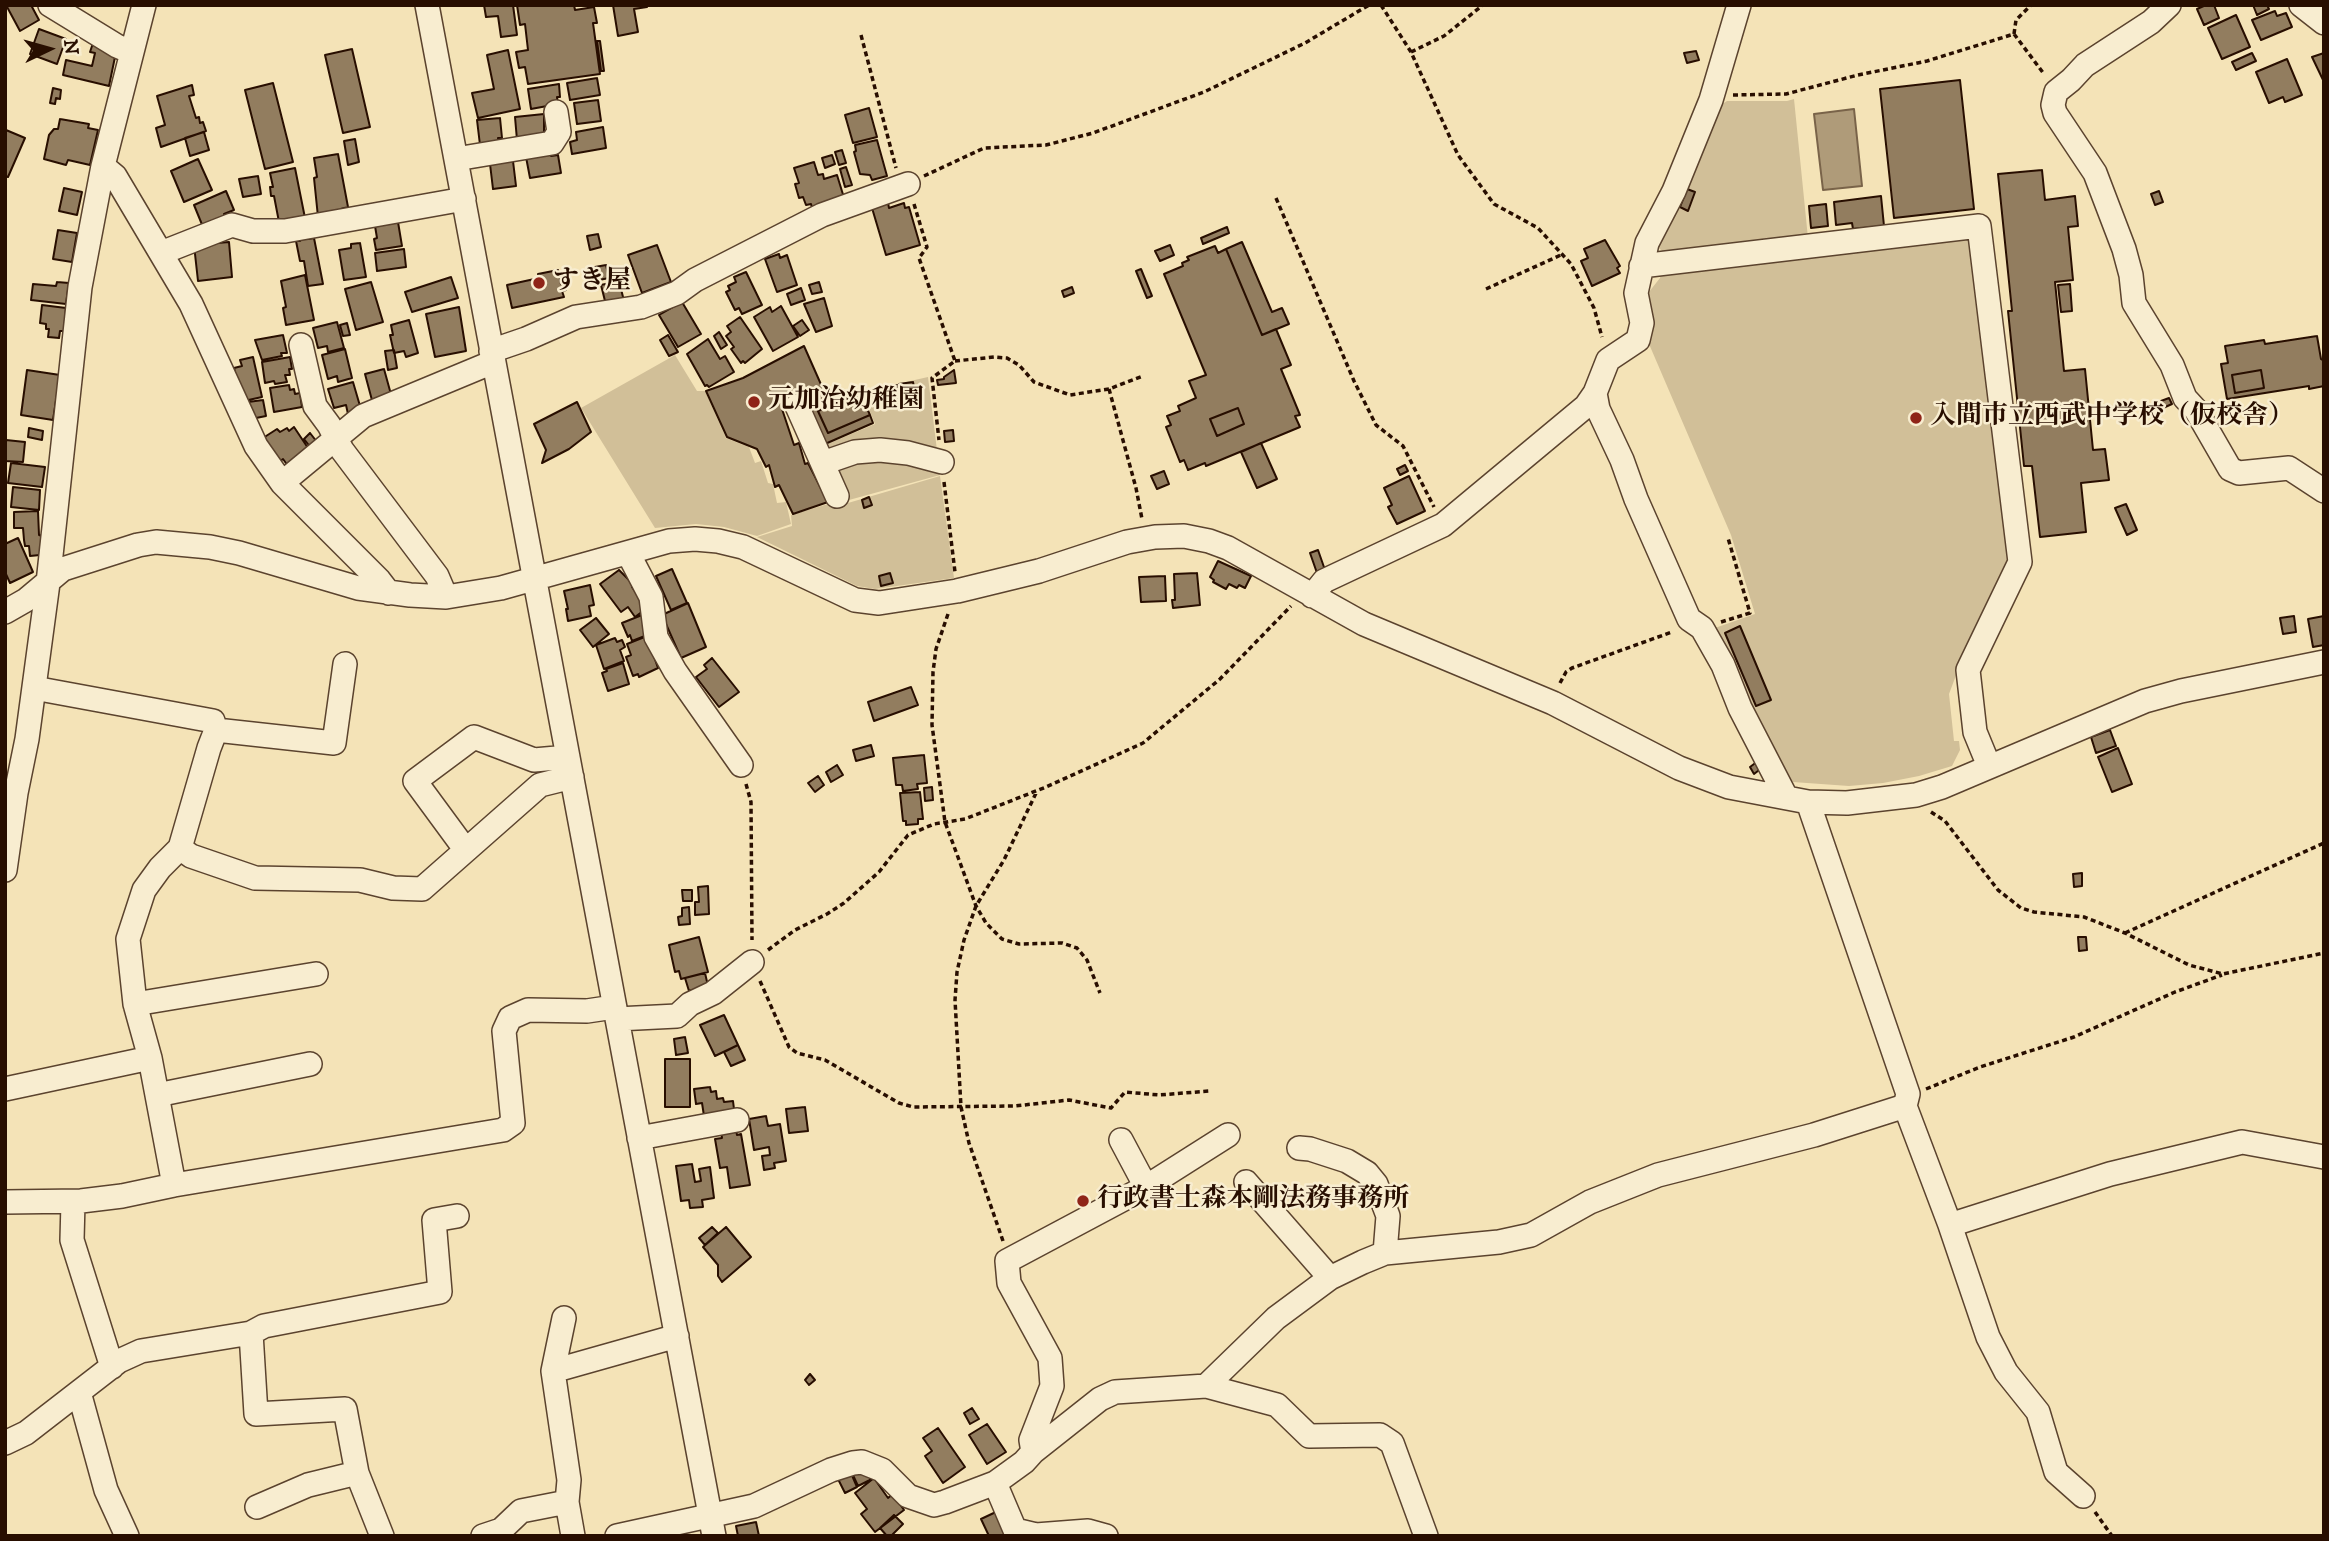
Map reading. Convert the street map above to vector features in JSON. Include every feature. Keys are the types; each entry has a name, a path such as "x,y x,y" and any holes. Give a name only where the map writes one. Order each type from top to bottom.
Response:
{"street":[{"path":"50,5 131,52"},
{"path":"5,870 48,583 80,287 103,166 144,5"},
{"path":"427,5 712,1525"},
{"path":"1307,593 1324,581 1443,525 1586,406 1595,393 1608,360 1638,341 1642,323 1636,293 1647,243 1674,191 1711,100 1739,5"},
{"path":"2169,5 2151,22 2097,55 2056,92 2053,105 2055,113 2095,173 2124,249 2131,275 2134,303 2172,365 2185,398 2196,410 2230,469 2239,473 2289,468 2324,491"},
{"path":"2301,5 2324,23"},
{"path":"456,159 552,143 559,132 556,113"},
{"path":"103,166 115,176 191,304 256,446 282,483 389,593"},
{"path":"282,483 363,416 576,317 641,307 677,293 695,280 822,215 904,185"},
{"path":"161,253 232,225 253,230 285,231 464,200"},
{"path":"1641,267 1979,226 2020,562 1968,670 1975,732 1989,766"},
{"path":"301,345 315,406 335,438 437,576 446,597"},
{"path":"1595,393 1598,409 1622,460 1636,499 1697,624 1723,665 1740,708 1797,800 1906,1100 1988,1337 2006,1372 2038,1412 2056,1472 2083,1496"},
{"path":"797,406 837,496"},
{"path":"823,463 855,452 880,450 908,453 942,462"},
{"path":"5,612 26,600 63,569 138,545 156,542 210,547 239,553 358,588 446,597 501,588 669,541 695,539 743,547 855,600 879,603 953,591 1039,571 1127,542 1184,536 1228,548 1364,624 1553,703 1679,768 1729,788 1797,800 1858,803 1916,795 2145,701 2181,691 2324,662"},
{"path":"628,553 651,597 656,637 675,671 741,765"},
{"path":"216,730 334,743 345,664"},
{"path":"34,688 213,721 216,730 180,848 160,868 144,890 128,939 135,1004 157,1095 173,1185"},
{"path":"465,849 415,781 474,737 534,760 570,767"},
{"path":"180,848 191,856 255,878 360,880 393,888 422,889 540,785 570,767"},
{"path":"5,1202 73,1202 122,1196 173,1185 503,1130 513,1123 504,1031 509,1018 528,1010 677,1016 690,1004 713,993 752,962"},
{"path":"135,1004 316,974"},
{"path":"5,1089 149,1058"},
{"path":"157,1095 310,1064"},
{"path":"1206,1387 1276,1318 1330,1278 1385,1254 1499,1242 1531,1235 1590,1202 1658,1175 1814,1135 1906,1100"},
{"path":"639,1138 737,1120"},
{"path":"1033,1452 1031,1440 1052,1386 1049,1358 1009,1283 1007,1261 1146,1187 1228,1135"},
{"path":"1121,1140 1146,1187"},
{"path":"1950,1225 2110,1174 2242,1142 2324,1157"},
{"path":"1299,1148 1347,1161 1367,1173 1376,1184 1388,1216 1385,1254"},
{"path":"1246,1182 1330,1278"},
{"path":"73,1202 72,1240 112,1367"},
{"path":"5,1443 26,1433 112,1367 141,1352 251,1333 264,1326 440,1292 434,1220 457,1216"},
{"path":"564,1318 553,1371 569,1480 567,1502 573,1536"},
{"path":"251,1333 256,1413 345,1409 357,1473 382,1536"},
{"path":"553,1371 677,1336"},
{"path":"617,1536 712,1525 831,1470 853,1463 872,1465 882,1470 908,1496 933,1505 995,1483 1100,1399 1115,1392 1206,1387 1277,1405 1309,1436 1380,1435 1392,1443 1426,1536"},
{"path":"79,1392 106,1490 127,1536"},
{"path":"257,1507 307,1485 357,1473"},
{"path":"995,1483 1016,1530 1036,1535 1088,1531 1106,1536"},
{"path":"483,1536 501,1530 521,1511 567,1502"}],"path":[{"path":"904,185 984,148 1046,145 1093,133 1192,96 1286,54 1369,5"},
{"path":"1381,5 1411,52 1458,155 1474,178 1494,204 1538,228 1571,264 1594,309 1608,360"},
{"path":"1411,52 1444,36 1483,5"},
{"path":"2031,5 2017,20 2014,34 2056,92"},
{"path":"1711,100 1723,95 1786,94 1927,61 2014,34"},
{"path":"860,35 904,185 926,247 919,258 955,361"},
{"path":"1276,198 1376,425 1404,446 1443,525"},
{"path":"1486,289 1563,254"},
{"path":"1100,993 1087,960 1077,948 1062,943 1019,944 1002,939 986,923 976,906 945,822 936,765 932,698 936,649 950,611 953,591 932,378 944,372 955,361 994,357 1007,358 1019,365 1034,382 1070,396 1109,389 1143,376"},
{"path":"1109,389 1136,488 1144,539"},
{"path":"1553,703 1560,683 1566,672 1572,668 1681,629 1750,612 1728,538"},
{"path":"752,962 795,930 844,903 879,872 908,835 945,822 965,819 1143,744 1220,679 1307,593"},
{"path":"741,765 751,802 752,962 789,1047 797,1053 825,1059 899,1103 929,1108 1015,1106 1069,1100 1111,1108 1125,1091 1159,1095 1209,1091"},
{"path":"1007,1261 993,1207 969,1143 961,1107 956,981 964,940 976,906 1004,860 1038,790"},
{"path":"1916,795 1928,810 1945,821 1982,871 2010,901 2034,912 2084,917 2126,933 2189,965 2223,974"},
{"path":"2126,933 2324,842"},
{"path":"1906,1100 1980,1067 2074,1037 2175,992 2223,974 2324,953"},
{"path":"2083,1496 2112,1536"}],"shaded area":[{"path":"1794,99 1808,238 1667,255 1654,244 1716,108 1727,101"},
{"path":"1854,109 1862,186 1823,190 1814,114"},
{"path":"1972,238 2010,557 1949,694 1954,741 1959,741 1960,750 1952,766 1883,783 1849,786 1793,782 1778,765 1712,629 1755,614 1731,535 1646,337 1645,297 1661,274"},
{"path":"675,355 697,391 705,391 726,438 749,447 755,463 761,461 768,483 773,484 777,503 786,502 791,524 757,536 724,527 696,524 655,528 581,408"},
{"path":"928,377 940,475 849,500 825,445 875,424 862,392"},
{"path":"940,476 954,578 875,589 857,586 757,537 792,526 791,515 828,504 848,503"}],"building":[{"path":"6,5 31,5 39,20 20,31"},
{"path":"484,5 513,5 517,35 501,37 498,16 486,17"},
{"path":"517,5 574,5 575,10 594,7 597,23 593,23 600,74 528,84 525,67 519,68 516,52 528,50 525,24 520,25"},
{"path":"613,5 647,5 634,9 638,32 618,36"},
{"path":"2214,5 2219,18 2204,25 2197,9"},
{"path":"2253,5 2267,5 2269,9 2257,15"},
{"path":"2275,11 2277,16 2286,13 2292,27 2261,40 2252,20"},
{"path":"2236,15 2250,47 2222,59 2208,28"},
{"path":"39,29 66,39 57,64 30,54"},
{"path":"597,41 600,41 604,71 601,71"},
{"path":"93,43 115,57 109,86 63,75 66,60 92,66 95,53 90,52"},
{"path":"352,49 370,127 343,133 325,55"},
{"path":"508,50 520,109 478,118 472,93 494,89 487,55"},
{"path":"1696,51 1699,60 1687,63 1684,53"},
{"path":"2252,53 2256,61 2236,70 2232,62"},
{"path":"2324,53 2324,82 2312,57"},
{"path":"2287,59 2302,95 2285,102 2283,97 2269,103 2256,72"},
{"path":"597,78 600,95 570,100 567,83"},
{"path":"1960,80 1974,209 1894,218 1880,89"},
{"path":"273,83 293,162 265,169 245,90"},
{"path":"559,84 558,104 531,109 528,89"},
{"path":"192,85 194,95 189,96 196,118 199,117 200,123 203,122 206,131 161,147 156,128 165,125 157,96"},
{"path":"53,88 61,90 60,99 56,98 55,104 50,103"},
{"path":"598,100 601,121 577,124 574,103"},
{"path":"869,108 877,137 853,143 845,115"},
{"path":"544,114 544,137 517,140 515,117"},
{"path":"500,118 502,138 498,138 499,143 480,145 477,120"},
{"path":"60,119 89,124 88,128 98,130 90,165 68,160 66,165 44,159 49,135 54,129 58,129"},
{"path":"603,127 606,148 572,154 570,142 577,140 576,132"},
{"path":"6,130 25,138 8,177 5,176"},
{"path":"204,132 209,150 190,156 185,138"},
{"path":"355,139 359,162 348,165 344,141"},
{"path":"877,140 887,176 872,180 870,175 860,174 854,152 855,145"},
{"path":"842,150 846,163 839,165 835,152"},
{"path":"550,153 551,156 558,155 561,173 530,178 526,157"},
{"path":"338,154 348,207 341,209 342,212 318,217 314,158"},
{"path":"832,155 835,164 825,168 822,158"},
{"path":"198,159 212,190 184,202 171,171"},
{"path":"513,161 516,186 493,189 490,164"},
{"path":"814,162 818,175 823,174 824,179 837,175 845,201 813,211 811,204 806,205 803,197 799,198 795,184 799,183 794,168"},
{"path":"846,167 852,185 845,187 840,169"},
{"path":"295,168 305,218 279,222 274,196 271,196 270,187 273,187 270,173"},
{"path":"2042,170 2045,200 2075,196 2078,226 2068,227 2073,280 2055,282 2064,371 2085,369 2093,450 2105,449 2109,480 2081,483 2086,532 2040,537 2032,466 2024,466 2008,311 2012,311 1998,174"},
{"path":"258,176 261,194 243,197 239,179"},
{"path":"64,188 82,192 77,215 59,211"},
{"path":"1687,189 1695,192 1688,211 1680,207"},
{"path":"226,191 234,210 224,214 226,218 203,227 194,205"},
{"path":"2159,191 2163,202 2155,205 2151,194"},
{"path":"1881,196 1884,226 1853,229 1852,223 1836,225 1834,202"},
{"path":"888,203 889,208 904,203 905,208 909,207 920,245 886,255 872,208"},
{"path":"1826,204 1828,226 1811,228 1809,206"},
{"path":"398,222 402,246 376,250 375,226"},
{"path":"1227,227 1229,233 1203,244 1201,238"},
{"path":"58,230 77,233 72,262 53,259"},
{"path":"598,234 601,247 590,250 587,236"},
{"path":"308,236 308,239 314,238 323,284 308,286 304,261 300,261 296,241"},
{"path":"1605,240 1620,266 1617,268 1620,273 1592,286 1581,261 1588,258 1584,249"},
{"path":"229,242 232,277 198,281 194,245"},
{"path":"1242,242 1272,312 1282,308 1289,324 1262,335 1226,249"},
{"path":"360,243 366,277 344,280 339,250"},
{"path":"657,245 671,282 642,293 628,255"},
{"path":"1170,245 1174,255 1160,261 1155,251"},
{"path":"1215,246 1218,253 1226,249 1262,335 1276,329 1291,365 1281,369 1300,415 1295,416 1300,427 1206,466 1205,463 1188,470 1184,460 1180,462 1166,427 1171,425 1167,416 1180,411 1178,406 1196,398 1189,381 1206,375 1164,274 1183,266 1182,263 1189,260 1187,257"},
{"path":"404,249 406,267 377,271 375,253"},
{"path":"779,254 780,258 787,255 797,285 777,292 765,259"},
{"path":"606,265 609,278 599,280 595,267"},
{"path":"1141,269 1152,296 1147,298 1136,271"},
{"path":"558,270 561,284 565,283 566,290 562,291 564,297 512,308 507,285 539,278 538,274"},
{"path":"746,272 762,305 742,314 739,308 735,310 726,292 730,290 728,286 736,282 734,277"},
{"path":"305,275 314,320 286,325 281,281"},
{"path":"451,277 458,298 412,312 405,292"},
{"path":"619,281 624,301 606,305 601,285"},
{"path":"57,282 69,283 66,304 31,300 33,284 56,286"},
{"path":"371,282 383,322 356,330 345,289"},
{"path":"819,282 822,292 812,294 809,285"},
{"path":"2070,284 2072,311 2061,312 2058,285"},
{"path":"1072,287 1074,293 1064,297 1062,291"},
{"path":"801,288 805,300 791,305 787,294"},
{"path":"824,298 832,326 816,332 804,304"},
{"path":"682,302 701,334 678,347 659,315"},
{"path":"42,305 66,308 64,331 60,331 59,338 48,337 49,329 46,329 46,324 40,323"},
{"path":"781,306 798,337 773,351 754,317 770,307 772,312"},
{"path":"459,307 466,351 435,357 426,314"},
{"path":"740,317 762,349 745,363 741,363 731,349 734,347 726,336 731,332 727,326"},
{"path":"409,320 418,353 406,357 404,351 394,353 390,335 393,335 391,325"},
{"path":"802,320 809,330 800,336 793,326"},
{"path":"337,322 344,348 328,352 327,346 318,348 313,328"},
{"path":"347,323 350,335 343,336 340,325"},
{"path":"719,332 727,345 721,349 714,336"},
{"path":"283,335 287,353 262,360 255,340"},
{"path":"668,335 678,352 669,356 660,340"},
{"path":"2317,336 2321,359 2324,361 2324,386 2227,399 2221,364 2228,363 2225,346 2264,340 2265,344"},
{"path":"708,339 720,359 725,356 734,372 709,387 705,386 687,354"},
{"path":"804,346 827,398 815,403 811,396 782,409 794,445 799,443 805,464 808,463 828,502 793,514 779,485 775,487 769,465 766,467 757,449 727,437 706,391 743,378"},
{"path":"345,349 352,378 338,382 337,376 328,379 322,355"},
{"path":"394,350 397,368 388,370 385,351"},
{"path":"253,357 262,397 244,401 239,393 234,368 242,366 240,360"},
{"path":"290,357 292,369 289,369 290,375 285,375 287,382 265,383 262,362"},
{"path":"384,369 392,398 373,404 365,374"},
{"path":"27,370 60,375 53,420 21,415"},
{"path":"954,370 956,383 938,385 937,380 944,379"},
{"path":"2261,370 2264,388 2235,393 2232,375"},
{"path":"2261,370 2264,388 2235,393 2232,375"},
{"path":"353,382 360,406 355,408 356,412 348,414 346,405 334,408 328,389"},
{"path":"913,382 915,392 901,394 899,384"},
{"path":"289,385 295,394 300,393 302,407 274,412 270,388"},
{"path":"898,385 900,402 882,405 879,388"},
{"path":"860,393 870,415 828,433 818,411"},
{"path":"811,396 828,433 870,415 873,423 825,444 805,399"},
{"path":"2169,398 2172,404 2163,408 2161,401"},
{"path":"263,400 266,416 251,419 248,402"},
{"path":"577,402 591,432 569,449 542,463 546,450 534,424"},
{"path":"1238,408 1244,424 1217,436 1210,419"},
{"path":"1238,408 1244,424 1217,436 1210,419"},
{"path":"294,427 310,451 288,466 283,459 279,462 263,438 277,429 280,432 287,428 289,431"},
{"path":"29,428 43,431 42,440 28,437"},
{"path":"953,430 954,441 945,442 944,431"},
{"path":"310,433 317,442 311,448 304,439"},
{"path":"6,440 25,442 23,462 5,461"},
{"path":"1261,443 1277,479 1257,488 1241,452"},
{"path":"11,463 45,467 42,487 8,483"},
{"path":"1405,465 1408,471 1400,475 1397,469"},
{"path":"1164,471 1169,484 1157,489 1151,476"},
{"path":"1409,476 1425,511 1397,524 1388,507 1392,505 1384,488"},
{"path":"13,487 40,490 39,510 11,507"},
{"path":"869,497 872,505 864,508 862,500"},
{"path":"2126,504 2137,530 2127,535 2115,508"},
{"path":"38,511 39,535 42,536 40,555 30,556 29,546 25,546 23,528 14,528 14,512"},
{"path":"18,538 33,572 10,583 5,572 5,544"},
{"path":"1318,550 1325,570 1317,573 1310,553"},
{"path":"1218,561 1251,576 1245,588 1229,584 1226,589 1213,582 1210,577"},
{"path":"672,569 687,603 671,610 656,576"},
{"path":"619,570 634,585 632,587 647,608 635,617 628,607 621,612 600,584"},
{"path":"890,573 893,583 881,586 879,576"},
{"path":"1197,573 1200,605 1173,608 1174,574"},
{"path":"1165,576 1166,601 1141,602 1139,577"},
{"path":"590,585 594,605 589,606 591,616 568,621 564,591"},
{"path":"688,603 706,647 681,658 662,615"},
{"path":"642,615 650,634 632,641 622,623"},
{"path":"2294,616 2296,632 2283,634 2280,618"},
{"path":"2324,616 2324,645 2313,647 2308,619"},
{"path":"596,618 609,634 593,647 580,630"},
{"path":"1740,626 1771,700 1756,706 1725,633"},
{"path":"647,636 658,668 639,677 638,674 633,676 626,657 631,655 627,644"},
{"path":"615,638 617,642 622,640 625,647 620,650 624,661 604,669 596,645"},
{"path":"712,658 739,692 719,707 696,677 707,669 704,665"},
{"path":"623,663 629,684 608,691 602,673"},
{"path":"911,687 918,705 874,721 868,702"},
{"path":"2110,730 2116,746 2096,753 2091,737"},
{"path":"871,745 874,756 856,761 853,750"},
{"path":"2118,748 2132,784 2112,792 2098,757"},
{"path":"924,755 927,783 917,784 918,789 903,791 902,785 896,785 893,758"},
{"path":"1758,761 1763,767 1754,774 1750,767"},
{"path":"837,765 843,775 831,782 826,772"},
{"path":"818,776 824,785 815,792 808,783"},
{"path":"932,787 933,800 925,801 924,788"},
{"path":"920,792 923,819 918,819 918,824 906,825 906,821 903,821 900,793"},
{"path":"2082,873 2082,886 2074,887 2073,874"},
{"path":"708,886 709,914 695,915 695,902 699,902 698,887"},
{"path":"682,890 692,890 692,901 683,901"},
{"path":"689,907 690,924 679,925 678,917 682,916 682,908"},
{"path":"699,937 708,972 681,979 679,971 675,972 669,945"},
{"path":"2078,937 2086,937 2087,950 2079,951"},
{"path":"705,973 708,986 689,991 685,978"},
{"path":"724,1015 738,1045 715,1056 700,1025"},
{"path":"685,1037 688,1053 676,1055 674,1039"},
{"path":"738,1045 745,1060 731,1066 724,1052"},
{"path":"665,1059 690,1059 690,1107 665,1107"},
{"path":"710,1087 711,1092 716,1091 717,1099 723,1098 724,1102 733,1101 734,1109 704,1116 702,1103 696,1104 694,1089"},
{"path":"805,1107 808,1131 789,1133 786,1109"},
{"path":"766,1116 768,1126 780,1124 786,1161 774,1163 775,1168 764,1170 762,1156 770,1155 769,1147 754,1150 749,1119"},
{"path":"736,1130 737,1135 741,1134 750,1185 730,1188 727,1167 720,1168 715,1139 722,1138 721,1132"},
{"path":"692,1164 695,1182 701,1181 699,1169 710,1167 714,1198 702,1200 703,1207 690,1208 689,1200 681,1201 676,1166"},
{"path":"712,1227 718,1233 705,1245 699,1238"},
{"path":"726,1227 751,1257 722,1282 718,1276 718,1265 703,1247"},
{"path":"810,1374 815,1380 809,1385 805,1380"},
{"path":"972,1408 979,1419 970,1424 964,1413"},
{"path":"987,1424 1006,1452 987,1464 969,1435"},
{"path":"938,1428 965,1467 943,1483 925,1456 932,1451 923,1438"},
{"path":"864,1472 870,1475 870,1480 858,1486 852,1473"},
{"path":"851,1473 857,1487 845,1493 838,1479"},
{"path":"874,1478 888,1498 893,1494 904,1510 875,1532 861,1514 867,1509 855,1493"},
{"path":"998,1511 1008,1535 989,1536 981,1519"},
{"path":"894,1515 903,1524 891,1536 887,1536 880,1528"},
{"path":"756,1522 759,1536 738,1536 736,1526"}],"place":[{"name":"すき屋","path":"539,283"},
{"name":"元加治幼稚園","path":"754,402"},
{"name":"入間市立西武中学校（仮校舎）","path":"1916,418"},
{"name":"行政書士森本剛法務事務所","path":"1083,1201"}]}
